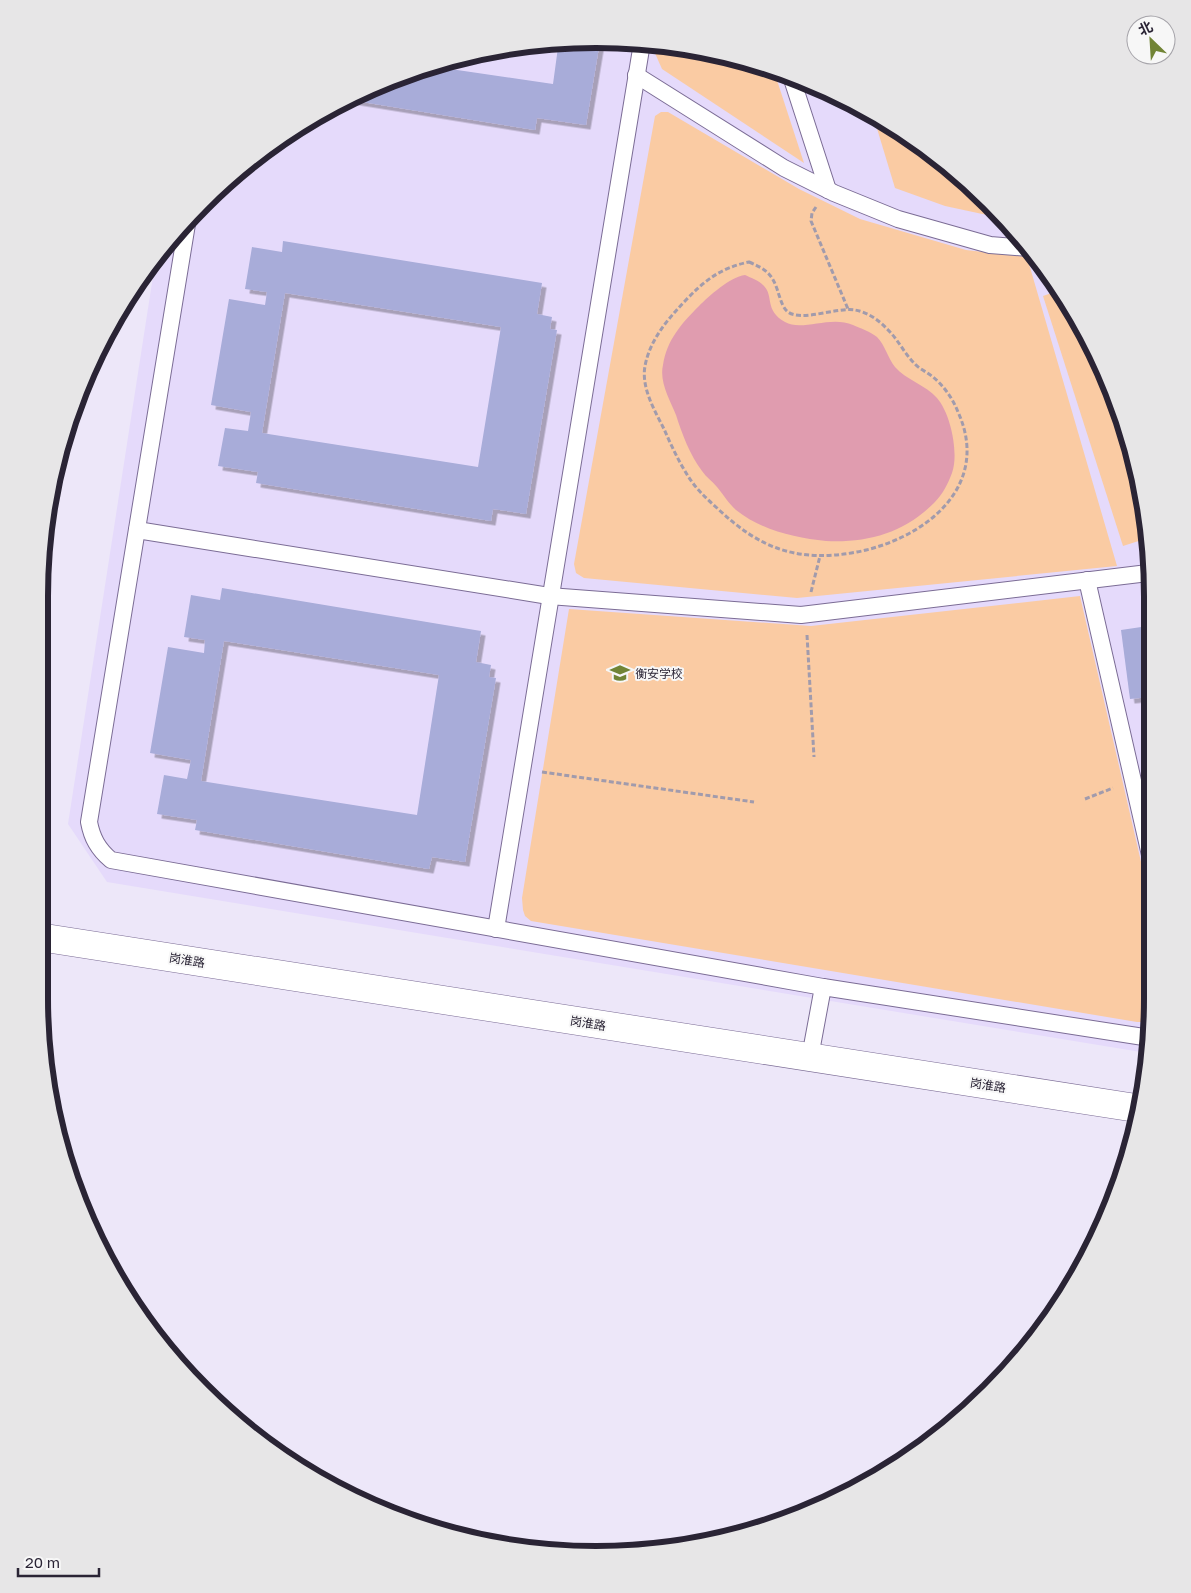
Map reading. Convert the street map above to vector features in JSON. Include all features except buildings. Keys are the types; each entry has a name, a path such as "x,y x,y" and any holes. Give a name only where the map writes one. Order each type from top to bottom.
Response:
{"street":[{"name":"岗淮路","path":"48,938 1132,1107"}],"lane":[{"path":"496,928 549,596 641,50"},
{"path":"636,75 784,168 828,190 898,219 990,245 1018,247"},
{"path":"794,85 828,190"},
{"path":"186,231 89,822 94,841 101,852 110,860 822,987 1142,1037"},
{"path":"137,530 549,596 805,614 1143,574"},
{"path":"1087,580 1144,829"},
{"path":"810,1057 822,987"}],"path":[{"path":"828,190 812,213 811,221 848,309"},
{"path":"749,262 764,268 776,284 783,305 792,314 804,315 848,309 858,310 867,314 889,330 915,365 933,377 944,388 959,414 968,457 961,483 945,507 914,532 880,547 820,556 790,552 751,537 699,492 677,456 651,403 644,368 652,344 670,316 706,280 739,264 749,262"},
{"path":"814,757 805,614 820,556"},
{"path":"522,770 754,802"},
{"path":"1085,799 1133,780"}],"shaded area":[{"name":"衡安学校","path":"596,48 667,52 702,58 737,66 805,89 870,121 900,140 957,183 983,208 1008,234 1051,291 1087,353 1102,386 1125,454 1139,524 1142,560 1144,596 1144,998 1140,1052 107,882 68,824 154,272 183,234 234,183 291,140 353,104 386,89 454,66 489,58 524,52"},
{"path":"654,51 702,58 737,66 776,79 804,163 662,69"},
{"path":"661,112 668,112 799,189 860,219 966,250 1026,257 1117,566 797,598 584,578 576,573 574,564 655,116"},
{"path":"876,125 900,140 957,183 990,216 945,206 895,188"},
{"path":"745,275 764,286 769,294 774,313 785,322 792,325 800,325 844,322 875,335 895,367 905,376 932,393 942,405 950,424 954,445 955,456 952,473 937,500 910,522 884,534 856,540 826,541 790,535 756,523 736,510 698,465 681,430 662,378 665,356 671,340 686,319 726,283"},
{"path":"1052,293 1087,353 1102,386 1125,454 1133,489 1140,540 1123,546 1043,296"},
{"path":"1080,596 1144,875 1143,1022 531,921 525,916 522,898 569,609 811,626"}],"place":[{"name":"衡安学校","path":"620,673"}]}
